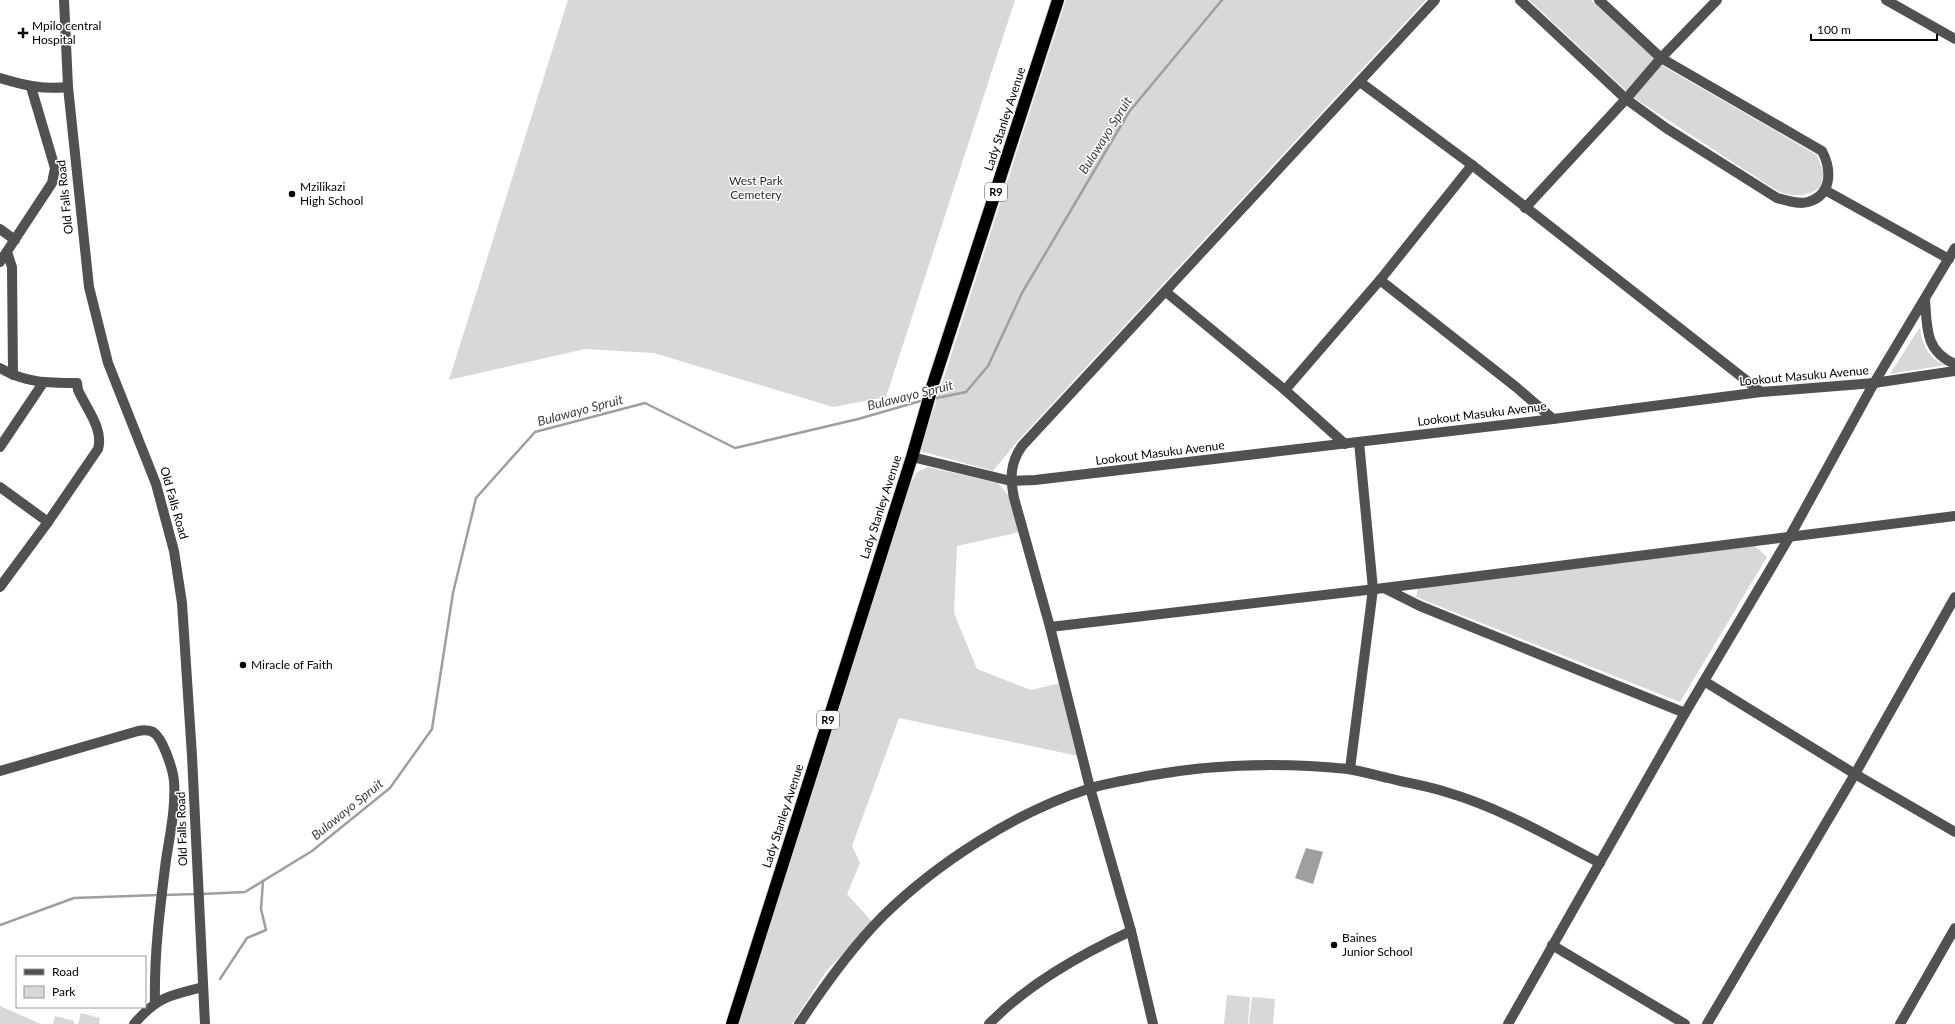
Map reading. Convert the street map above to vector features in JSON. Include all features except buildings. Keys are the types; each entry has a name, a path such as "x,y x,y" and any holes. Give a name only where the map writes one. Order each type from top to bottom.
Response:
{"highway":[{"name":"Lady Stanley Avenue","path":"732,1024 912,457 933,384 1058,0"}],"street":[{"name":"Old Falls Road","path":"64,0 68,87 89,288 108,363 156,484 174,551 182,603 192,756 205,1024"},
{"path":"1154,1024 1131,931 1090,788 1050,627 1014,498 1011,481 1012,466 1016,455 1022,446 1435,0"},
{"path":"1520,0 1626,99 1666,128 1777,198 1792,202 1807,202 1816,198 1825,190 1830,170 1822,152 1661,58 1599,0"},
{"path":"1525,208 1626,99 1661,58 1718,0"},
{"path":"1886,0 1955,39"},
{"path":"0,78 31,87 50,89 68,87"},
{"path":"1360,82 1472,165 1761,392"},
{"path":"0,262 52,183 55,174 53,158 31,87"},
{"path":"1285,390 1380,280 1472,165"},
{"path":"1825,190 1949,259"},
{"path":"0,229 15,240"},
{"path":"1508,1024 1685,713 1790,536 1874,382 1955,248"},
{"path":"7,252 12,267 13,375"},
{"path":"1380,280 1516,387 1553,419"},
{"path":"1166,292 1285,390 1345,444"},
{"path":"1925,299 1926,322 1930,342 1934,350 1944,359 1955,364"},
{"path":"0,368 13,375 43,383 77,383 78,390 100,434 98,449 48,522 0,587"},
{"name":"Lookout Masuku Avenue","path":"912,457 1011,481 1035,480 1553,419 1761,392 1874,382 1955,372"},
{"path":"0,447 43,383"},
{"path":"1350,770 1373,589 1359,442"},
{"path":"0,487 48,522"},
{"path":"1050,627 1384,588 1955,516"},
{"path":"1384,588 1420,606 1685,713"},
{"path":"1707,1024 1855,774 1955,597"},
{"path":"1704,681 1855,774 1955,832"},
{"path":"0,771 138,731 145,730 158,736 169,760 174,782 172,816 155,968 155,1002"},
{"path":"798,1024 834,972 883,916 946,862 993,832 1061,799 1090,788 1167,772 1212,767 1267,765 1350,770 1446,792 1483,805 1515,819 1600,863"},
{"path":"1900,1024 1955,928"},
{"path":"989,1024 1055,971 1097,947 1131,931"},
{"path":"1552,945 1685,1024"},
{"path":"134,1024 155,1002 166,997 203,987"}],"green space":[{"name":"West Park Cemetery","path":"568,0 1015,0 886,397 833,407 654,353 585,349 449,380"},
{"path":"1066,0 1426,0 1016,443 993,471 920,451"},
{"path":"1529,0 1591,0 1663,66 1817,155 1824,173 1820,188 1805,195 1791,195 1779,192 1634,98"},
{"path":"1920,327 1924,345 1930,355 1946,365 1890,374"},
{"path":"928,467 998,483 1010,497 1020,532 957,546 954,613 977,669 1031,690 1061,683 1078,756 899,718 852,846 860,863 847,894 873,923 827,970 792,1024 738,1024 909,487 917,472"},
{"path":"1755,546 1767,557 1680,702 1416,597 1418,588"},
{"path":"1227,995 1250,997 1248,1024 1224,1024"},
{"path":"1252,997 1275,999 1273,1024 1249,1024"},
{"path":"0,1006 41,1024 0,1024"},
{"path":"81,1013 100,1018 99,1024 78,1024"},
{"path":"55,1016 74,1021 74,1024 53,1024"}],"shaded area":[{"path":"1306,848 1323,852 1313,884 1295,878"}],"waterway":[{"name":"Bulawayo Spruit","path":"932,399 966,392 988,366 1022,293 1129,112 1222,0"},
{"name":"Bulawayo Spruit","path":"202,894 245,892 312,851 390,788 432,729 453,593 476,498 535,432 645,403 735,448 858,419 924,400"},
{"path":"220,979 247,938 266,930 261,909 263,881"},
{"name":"Bulawayo Spruit","path":"164,895 197,894"},
{"name":"Bulawayo Spruit","path":"0,925 74,898 159,895"}],"place":[{"name":"Mpilo central Hospital","path":"23,33"},
{"name":"Mzilikazi High School","path":"292,194"},
{"name":"Miracle of Faith","path":"243,665"},
{"name":"Baines Junior School","path":"1334,945"}]}
